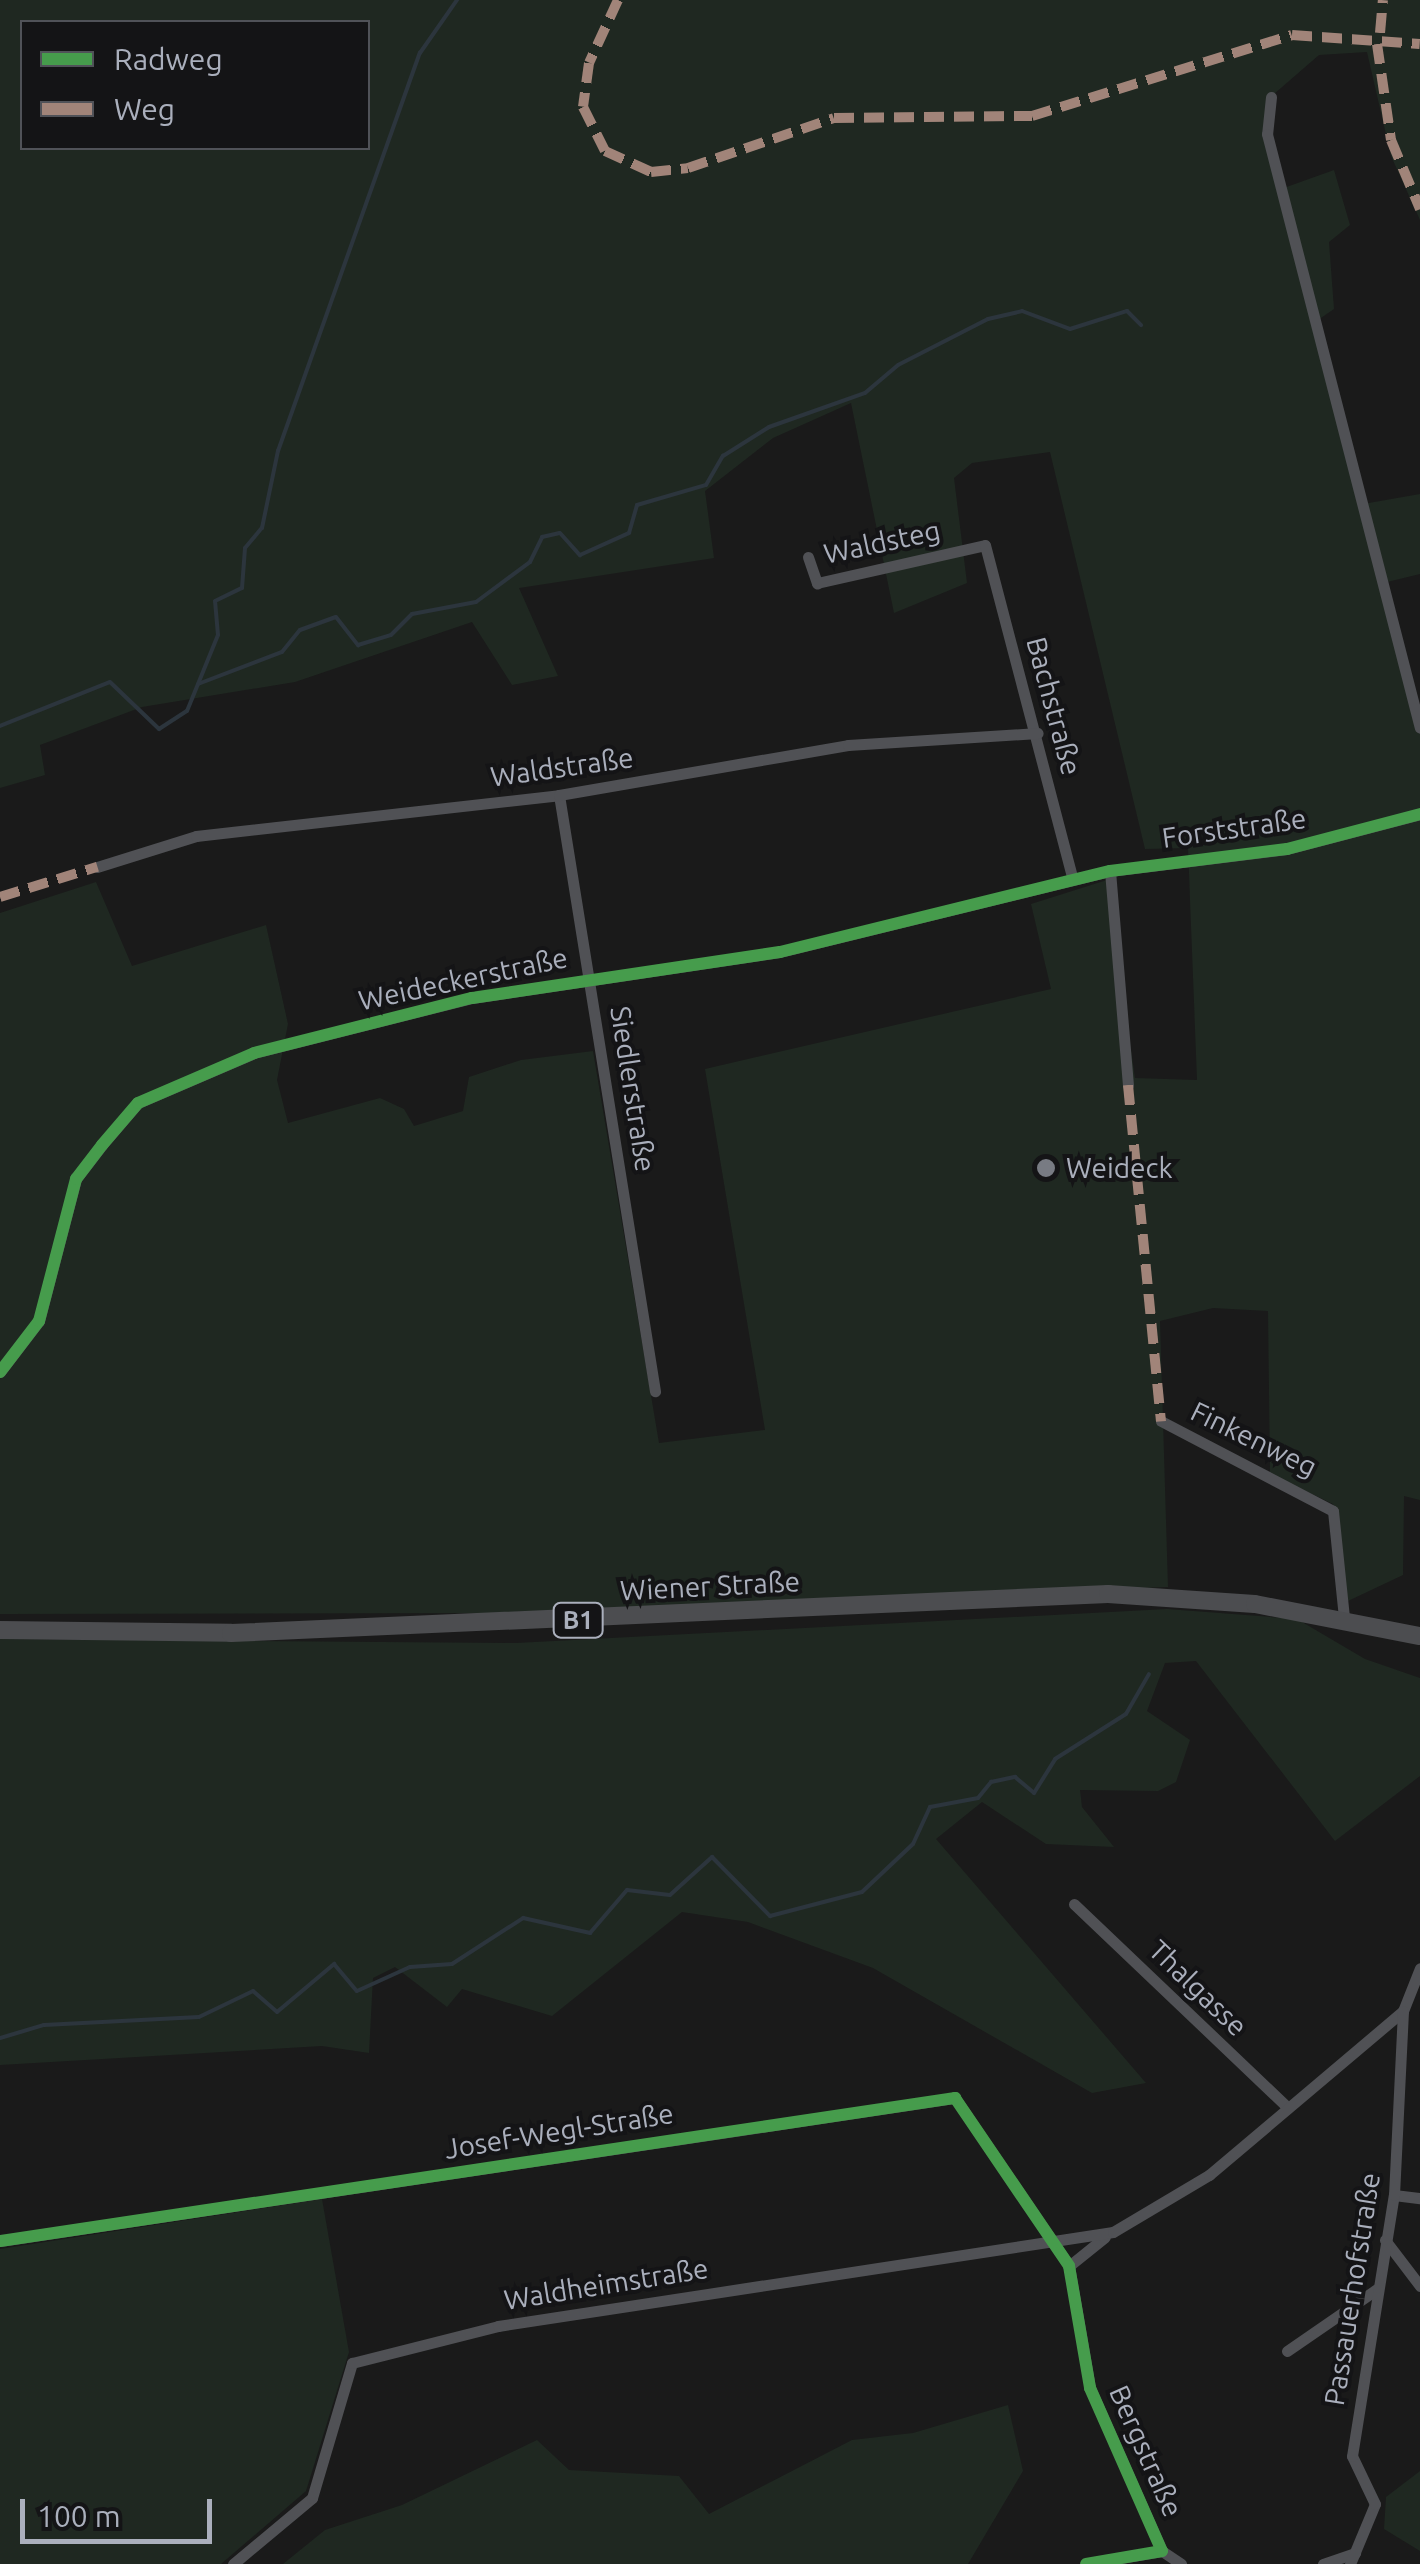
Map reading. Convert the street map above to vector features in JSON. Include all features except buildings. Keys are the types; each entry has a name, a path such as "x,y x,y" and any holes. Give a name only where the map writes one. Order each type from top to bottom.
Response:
{"main road":[{"name":"Wiener Straße","path":"0,1630 250,1632 1108,1594 1344,1618 1420,1636"}],"street":[{"path":"1271,97 1267,134 1420,728"},
{"name":"Waldsteg","path":"808,557 818,584 985,545"},
{"name":"Bachstraße","path":"985,545 1038,733 1072,880"},
{"name":"Waldstraße","path":"97,867 196,836 560,795 848,745 1038,733"},
{"name":"Siedlerstraße","path":"560,795 655,1391"},
{"name":"Forststraße","path":"1110,871 1287,849 1420,814"},
{"path":"1110,871 1128,1085"},
{"name":"Weideckerstraße","path":"0,1372 39,1320 76,1179 138,1103 254,1053 590,977 780,952 1110,871"},
{"name":"Finkenweg","path":"1161,1421 1334,1510 1344,1618"},
{"name":"Thalgasse","path":"1074,1904 1288,2107"},
{"name":"Waldheimstraße","path":"1069,2266 1113,2232 1209,2175 1404,2011 1420,1968"},
{"name":"Passauerhofstraße","path":"1353,2558 1375,2504 1352,2456 1394,2194 1404,2011"},
{"name":"Josef-Wegl-Straße","path":"0,2241 955,2098 1052,2241"},
{"path":"1394,2194 1420,2198"},
{"name":"Waldheimstraße","path":"233,2564 312,2498 352,2363 498,2326 1113,2232"},
{"path":"1385,2240 1420,2286"},
{"name":"Bergstraße","path":"1052,2241 1069,2266 1090,2388 1162,2551 1086,2564"},
{"path":"1287,2351 1377,2289"},
{"path":"1162,2551 1181,2564"},
{"path":"1323,2564 1353,2558"}],"shaded area":[{"path":"0,0 1420,0 1420,220 1391,156 1367,52 1319,55 1267,100 1281,189 1334,170 1350,225 1329,242 1334,309 1315,322 1363,504 1420,494 1420,574 1383,583 1420,729 1420,1500 1404,1496 1403,1575 1348,1601 1333,1504 1270,1474 1268,1311 1213,1308 1160,1321 1168,1587 491,1613 0,1614 0,913 96,882 132,966 266,925 288,1024 277,1080 288,1123 380,1098 404,1109 414,1126 463,1111 469,1077 521,1060 593,1051 659,1443 765,1430 705,1069 1051,989 1031,904 1107,880 1135,1078 1197,1080 1188,848 1145,849 1050,452 972,463 954,478 967,583 894,613 851,403 773,438 705,491 714,558 519,588 558,676 512,685 472,622 295,682 142,707 40,745 45,775 0,788"},
{"path":"1167,1609 1297,1619 1365,1659 1420,1678 1420,1776 1335,1841 1196,1661 1165,1663 1147,1711 1190,1740 1176,1782 1158,1791 1080,1790 1082,1807 1114,1847 1046,1844 982,1802 936,1839 1146,2083 1092,2093 873,1968 748,1922 682,1912 552,2016 462,1989 447,2007 395,1967 373,1978 369,2053 322,2046 0,2065 0,1639 516,1643"},
{"path":"322,2199 349,2352 306,2491 221,2564 0,2564 0,2249"},
{"path":"1008,2405 1023,2471 968,2564 283,2564 325,2530 402,2505 537,2440 569,2470 679,2476 709,2514 852,2440 913,2433"},
{"path":"1420,2471 1420,2551 1384,2529 1386,2497"}],"waterway":[{"path":"0,726 110,682 159,729 187,711 218,635 215,601 242,588 245,548 262,528 278,451 420,53 457,0"},
{"path":"198,684 282,652 300,630 336,617 358,645 391,635 412,614 476,602 530,562 542,537 560,533 580,555 629,533 637,505 706,485 723,456 769,427 865,393 898,365 988,319 1022,311 1070,329 1127,311 1141,325"},
{"path":"0,2038 44,2025 199,2017 253,1991 277,2012 334,1964 357,1991 410,1967 452,1964 523,1918 590,1933 627,1890 670,1895 712,1857 770,1916 862,1892 913,1844 930,1807 978,1798 991,1782 1015,1777 1034,1793 1055,1759 1126,1714 1149,1674"}],"marked path":[{"path":"618,0 589,63 583,107 605,151 651,172 688,168 834,118 1032,116 1292,35 1420,44"},
{"path":"1380,33 1383,0"},
{"path":"1377,44 1391,140 1420,209"},
{"path":"0,897 97,867"},
{"path":"1128,1085 1161,1421"}],"cycle path":[{"path":"0,1372 39,1321 76,1179 102,1145 138,1103 254,1053 472,998 780,952 1110,871 1287,849 1420,814"},
{"path":"0,2241 955,2098 1069,2266 1090,2388 1162,2551 1086,2564"}],"place":[{"name":"Weideck","path":"1046,1168"}]}
